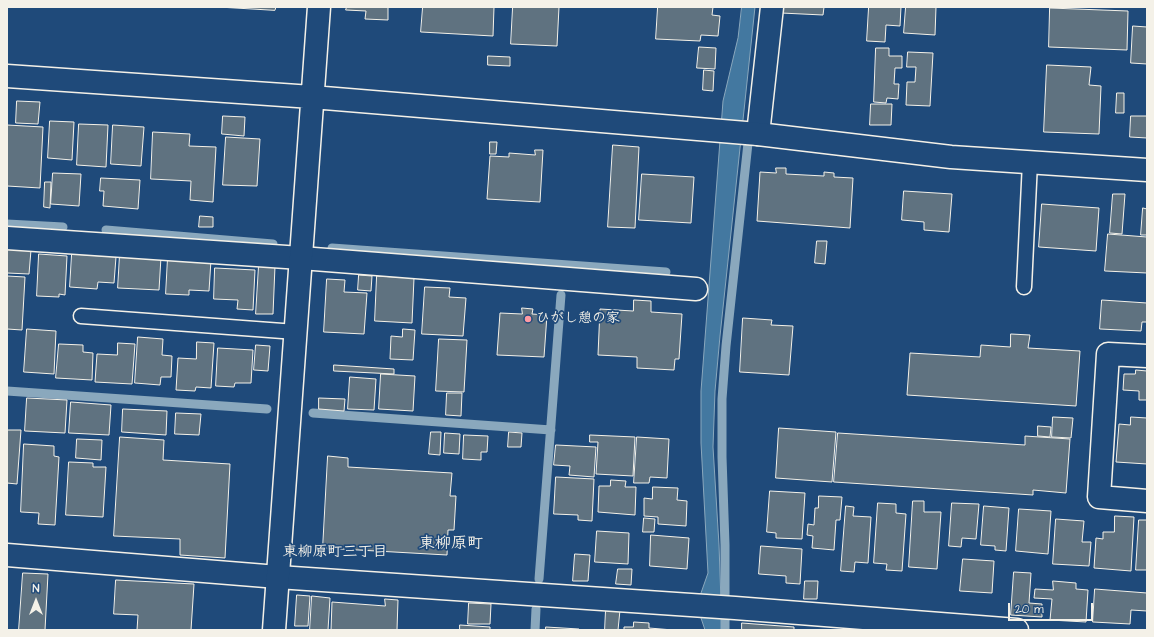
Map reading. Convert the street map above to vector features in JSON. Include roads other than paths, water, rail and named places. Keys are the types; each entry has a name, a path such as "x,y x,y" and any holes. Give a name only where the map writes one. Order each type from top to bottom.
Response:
{"street":[{"path":"274,630 319,7"},
{"path":"758,134 772,7"},
{"path":"7,76 312,97 758,134 951,157 1147,170"},
{"path":"7,238 301,258 696,288"},
{"path":"1147,356 1108,354 1100,497 1147,501"},
{"path":"7,555 278,577 735,608 809,622 1017,630"}],"lane":[{"path":"1024,287 1030,162"},
{"path":"81,316 296,332"}],"water":[{"path":"742,7 755,7 720,336 715,391 713,447 722,630 705,630 700,615 701,593 708,573 701,443 701,391 723,101 738,38"}],"waterway":[{"path":"725,630 722,399 726,346 749,134"},
{"path":"7,224 63,227"},
{"path":"106,230 273,244"},
{"path":"332,248 666,272"},
{"path":"539,579 561,295"},
{"path":"7,391 267,409"},
{"path":"313,413 551,430"},
{"path":"535,630 536,609"}],"place":[{"name":"ひがし憩の家","path":"528,319"}],"district":[{"name":"東柳原町","path":"451,545"},
{"name":"東柳原町三丁目","path":"335,553"}]}
